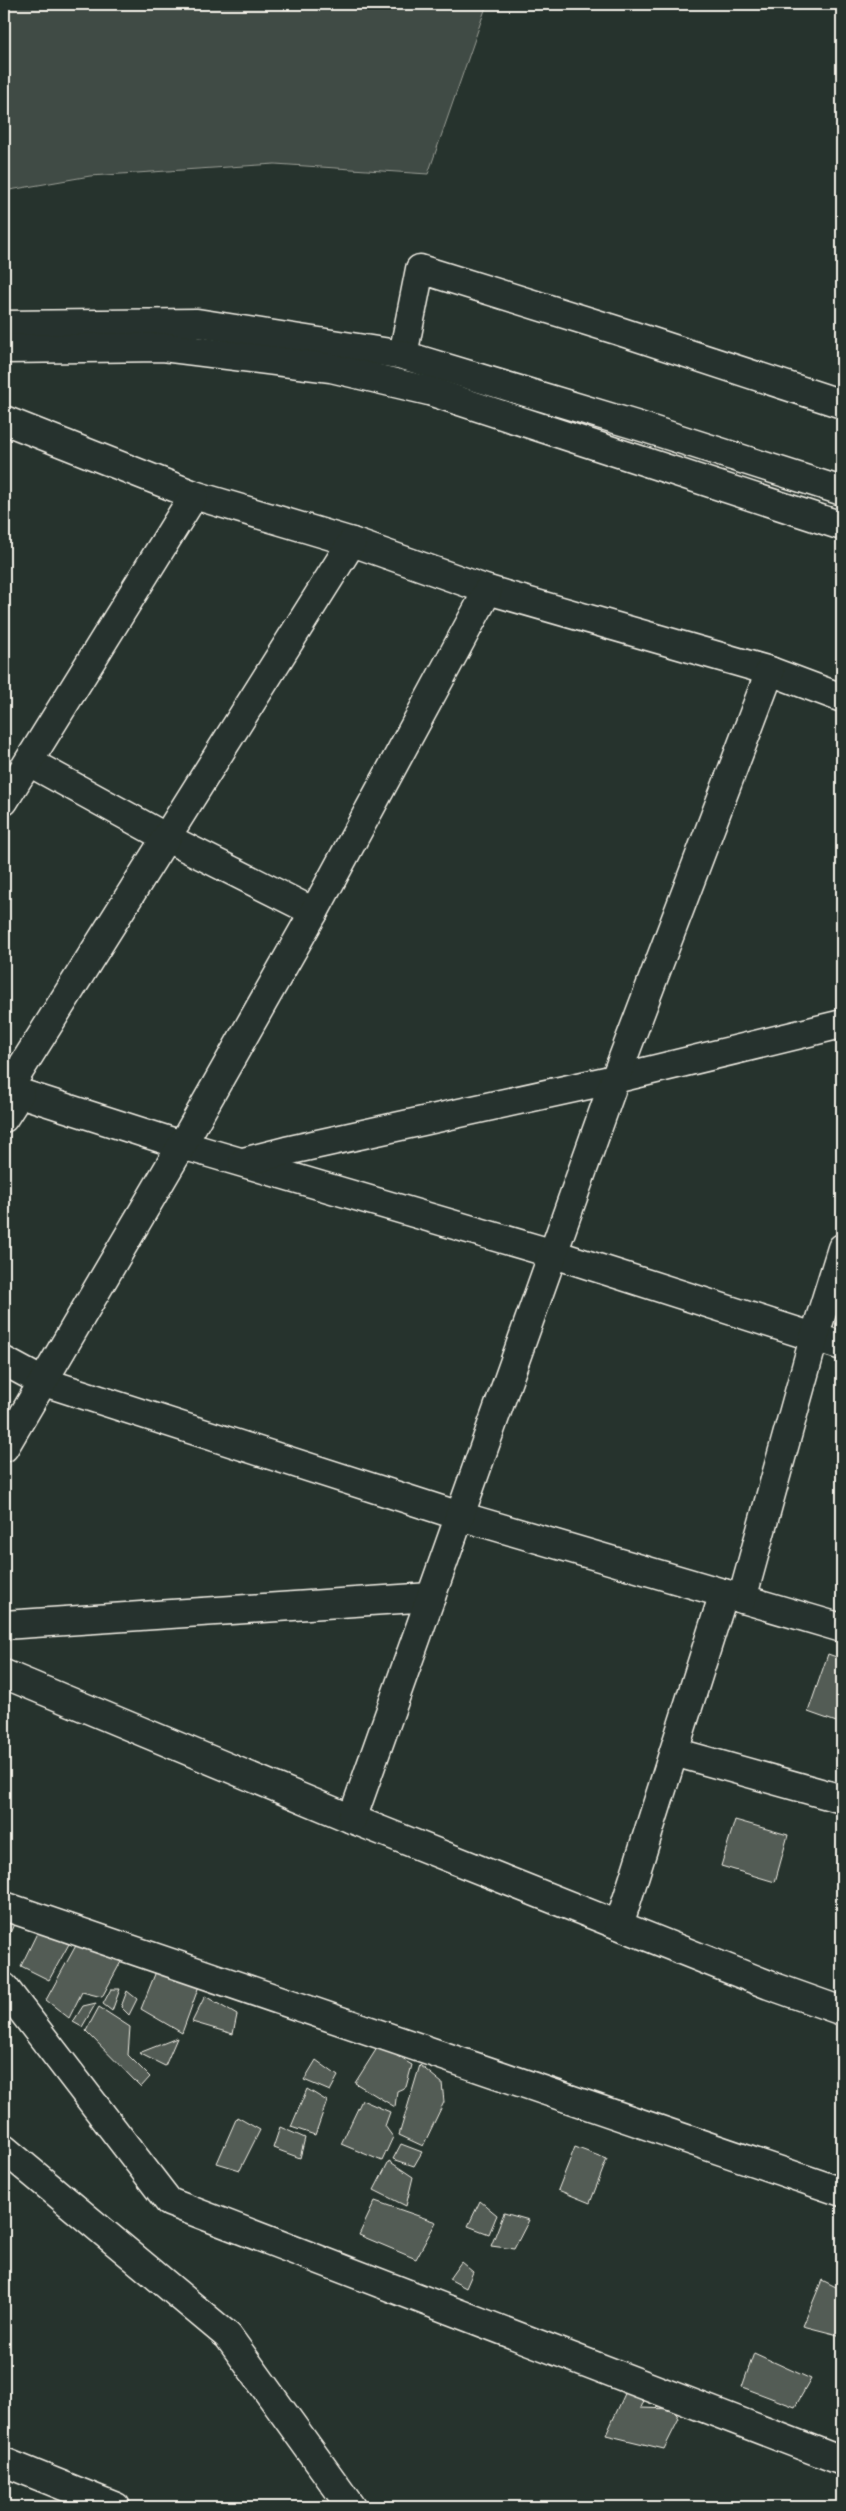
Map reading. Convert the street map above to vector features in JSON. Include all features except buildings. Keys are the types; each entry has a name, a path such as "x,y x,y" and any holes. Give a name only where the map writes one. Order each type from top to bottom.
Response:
{"street":[{"path":"403,355 420,269 607,327 842,404"},
{"path":"4,325 197,323 403,355 639,426 842,491"},
{"path":"4,349 164,347 331,368 429,391 842,526"},
{"path":"4,420 194,495 352,542 488,590 770,672 842,698"},
{"path":"4,801 194,495"},
{"path":"4,1118 10,1090 352,542"},
{"path":"4,1448 182,1145 314,912 488,590"},
{"path":"352,1819 615,1079 770,672"},
{"path":"29,762 167,838 314,912"},
{"path":"243,1162 615,1079 842,1024"},
{"path":"10,1090 182,1145 554,1254 842,1346"},
{"path":"619,1925 674,1752 733,1596 842,1248"},
{"path":"4,1361 42,1381 460,1516 842,1628"},
{"path":"4,1625 431,1597"},
{"path":"4,1674 352,1819 769,1985 842,2011"},
{"path":"674,1752 842,1799"},
{"path":"4,1906 842,2192"},
{"path":"4,1987 169,2202 842,2461"},
{"path":"4,2149 228,2336 351,2507"},
{"path":"4,2462 116,2507"}],"shaded area":[{"path":"4,4 487,4 428,174 275,164 90,176 4,191"}]}
